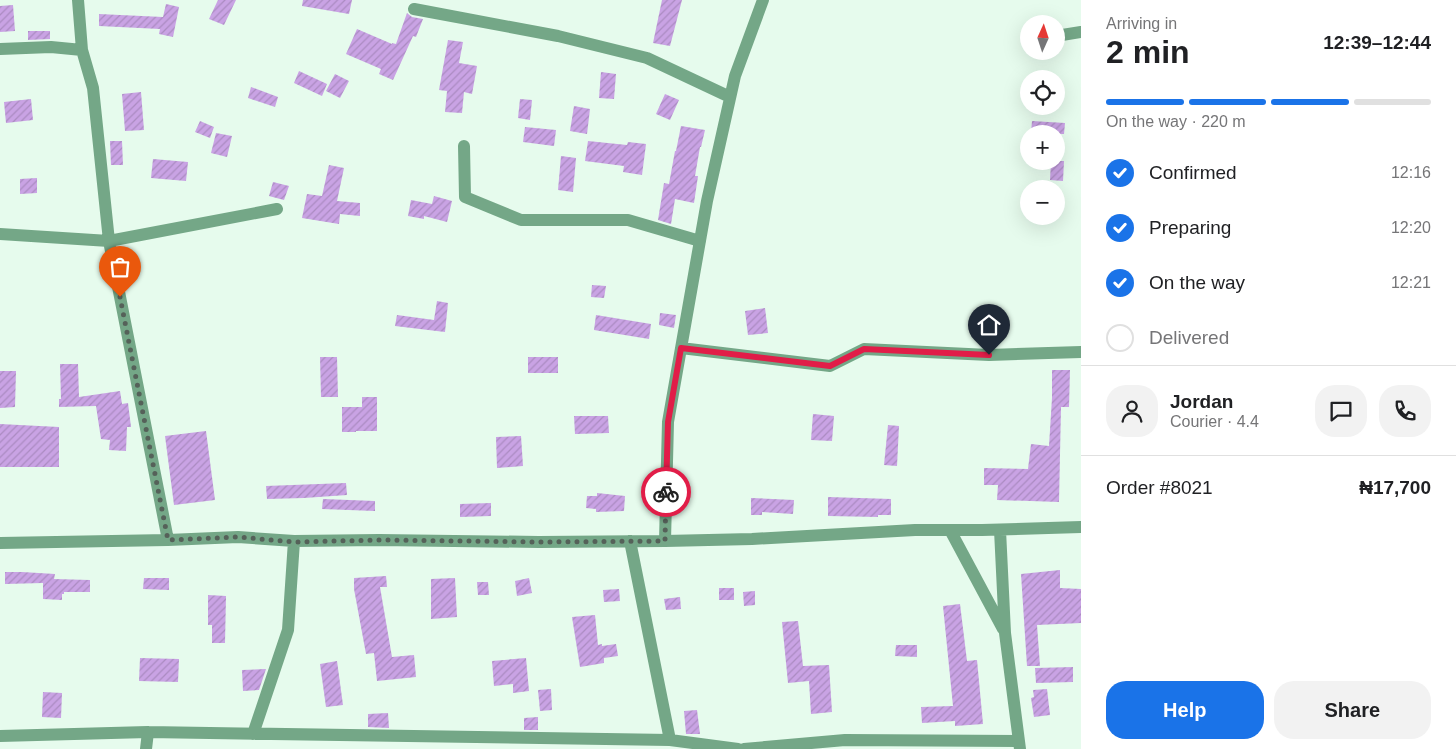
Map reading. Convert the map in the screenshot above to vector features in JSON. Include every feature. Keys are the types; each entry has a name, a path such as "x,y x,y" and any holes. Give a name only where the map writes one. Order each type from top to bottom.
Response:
{"street":[{"path":"78,0 82,50 93,88 109,241 168,540"},
{"path":"665,541 668,422 707,201 735,76 763,0"},
{"path":"414,9 558,36 647,58 730,97"},
{"path":"1065,35 1081,32"},
{"path":"0,49 51,46 82,50"},
{"path":"464,146 465,197 521,220 628,220 700,241"},
{"path":"0,234 109,241 277,210"},
{"path":"681,348 830,366 864,349 989,355 1081,352"},
{"path":"0,543 238,537 294,542 379,540 665,541 752,539 914,530 1000,530 1081,527"},
{"path":"950,530 1005,633"},
{"path":"744,749 845,740 1020,745 1005,633 1000,530"},
{"path":"630,541 670,740"},
{"path":"253,734 288,630 294,542"},
{"path":"0,736 148,732 670,740 738,749"},
{"path":"146,749 148,732"}],"building":[{"path":"218,0 236,0 224,25 209,19"},
{"path":"303,0 352,0 349,14 302,6"},
{"path":"662,0 682,0 670,46 653,43"},
{"path":"166,4 179,7 173,37 159,34 160,29 99,26 99,14 163,17"},
{"path":"13,5 15,31 0,32 0,6"},
{"path":"407,13 412,17 423,19 416,37 413,36 393,80 379,74 381,69 346,54 357,29 396,44"},
{"path":"28,31 50,31 50,39 28,40"},
{"path":"448,40 463,42 459,63 477,66 472,94 464,92 462,113 445,112 447,91 439,90"},
{"path":"299,71 327,84 322,96 294,83"},
{"path":"601,72 616,74 614,99 599,98"},
{"path":"335,74 349,81 340,98 326,91"},
{"path":"251,87 278,97 275,107 248,98"},
{"path":"141,92 144,130 125,131 122,94"},
{"path":"665,94 679,100 670,120 656,114"},
{"path":"31,99 33,120 6,123 4,102"},
{"path":"520,99 532,100 530,120 518,118"},
{"path":"574,106 590,109 587,134 570,131"},
{"path":"200,121 214,127 210,138 195,132"},
{"path":"1032,121 1065,123 1065,125 1032,125"},
{"path":"681,126 705,130 695,176 698,176 694,203 675,199 671,224 658,220 664,183 669,184"},
{"path":"525,127 556,130 554,146 523,142"},
{"path":"216,133 232,136 227,157 211,153"},
{"path":"110,141 122,141 123,165 111,165"},
{"path":"588,141 627,145 628,142 646,144 642,175 623,172 624,166 585,161"},
{"path":"561,156 576,158 573,192 558,190"},
{"path":"153,159 188,162 186,181 151,178"},
{"path":"329,165 344,168 337,201 360,203 360,216 340,214 339,224 302,218 307,194 322,196"},
{"path":"1051,170 1064,170 1063,180 1050,180"},
{"path":"37,178 37,193 20,194 20,179"},
{"path":"273,182 289,186 284,200 269,196"},
{"path":"434,196 452,201 447,222 424,216 424,219 408,216 411,200 432,204"},
{"path":"592,285 606,286 604,298 591,297"},
{"path":"437,301 448,303 445,332 395,326 397,315 434,320"},
{"path":"765,308 768,333 748,335 745,311"},
{"path":"660,313 676,315 674,328 659,325"},
{"path":"596,315 651,324 649,339 594,330"},
{"path":"320,357 337,357 338,397 321,397"},
{"path":"528,357 558,357 558,373 528,373"},
{"path":"60,364 78,364 79,397 120,391 122,404 128,403 131,427 127,427 126,451 109,450 110,440 101,439 96,406 59,407 59,399 61,399"},
{"path":"1052,370 1070,370 1069,407 1061,407 1059,502 997,500 998,485 984,485 984,468 1028,469 1031,444 1049,446"},
{"path":"0,371 16,371 15,407 0,408"},
{"path":"362,397 377,397 377,431 342,432 342,407 362,407"},
{"path":"813,414 834,416 832,441 811,440"},
{"path":"574,416 608,416 609,433 575,434"},
{"path":"0,424 59,427 59,467 0,467"},
{"path":"888,425 899,426 897,466 884,465"},
{"path":"206,431 215,500 174,505 165,436"},
{"path":"521,436 523,466 497,468 496,437"},
{"path":"346,483 347,495 267,499 266,486"},
{"path":"597,493 625,496 624,511 596,512 596,509 586,508 587,496 597,496"},
{"path":"828,497 891,499 891,515 878,515 878,517 828,516"},
{"path":"751,498 794,500 793,514 762,512 762,515 751,515"},
{"path":"323,499 375,501 375,511 322,509"},
{"path":"491,503 491,516 460,517 460,504"},
{"path":"1060,570 1060,588 1081,589 1081,623 1037,625 1040,666 1027,666 1021,574"},
{"path":"5,572 55,574 54,579 90,580 90,592 64,592 62,600 43,599 43,583 5,584"},
{"path":"386,576 387,587 380,587 392,657 414,655 416,677 377,681 374,653 366,654 354,589 354,578"},
{"path":"144,578 169,578 169,590 143,589"},
{"path":"455,578 457,617 431,619 431,579"},
{"path":"529,578 532,593 517,596 515,581"},
{"path":"477,582 488,582 489,595 478,595"},
{"path":"719,588 734,588 734,600 719,600"},
{"path":"619,589 620,601 604,602 603,590"},
{"path":"755,591 755,605 744,606 743,592"},
{"path":"208,595 226,596 225,643 212,643 212,625 208,625"},
{"path":"680,597 681,609 666,610 664,599"},
{"path":"960,604 967,661 977,660 983,724 955,726 955,721 922,723 921,707 953,706 943,606"},
{"path":"595,615 598,645 616,644 618,656 604,658 604,663 580,667 572,617"},
{"path":"798,621 803,666 829,665 832,712 811,714 809,681 788,683 782,622"},
{"path":"896,645 917,645 917,657 895,656"},
{"path":"140,658 179,659 178,682 139,681"},
{"path":"526,658 529,691 513,693 513,684 494,686 492,661"},
{"path":"337,661 343,705 326,707 320,664"},
{"path":"1073,667 1073,682 1036,683 1035,668"},
{"path":"266,669 259,690 243,691 242,670"},
{"path":"551,689 552,710 540,711 538,690"},
{"path":"1047,689 1050,715 1034,717 1031,698 1034,697 1033,690"},
{"path":"43,692 62,693 61,718 42,717"},
{"path":"697,710 700,734 686,734 684,711"},
{"path":"388,713 389,728 368,727 368,714"},
{"path":"538,717 538,730 524,730 524,718"}],"way so far":[{"path":"120,297 168,540 238,537 294,542 379,540 665,541 666,492"}],"route":[{"path":"666,492 668,422 681,348 830,366 864,349 989,355"}]}
